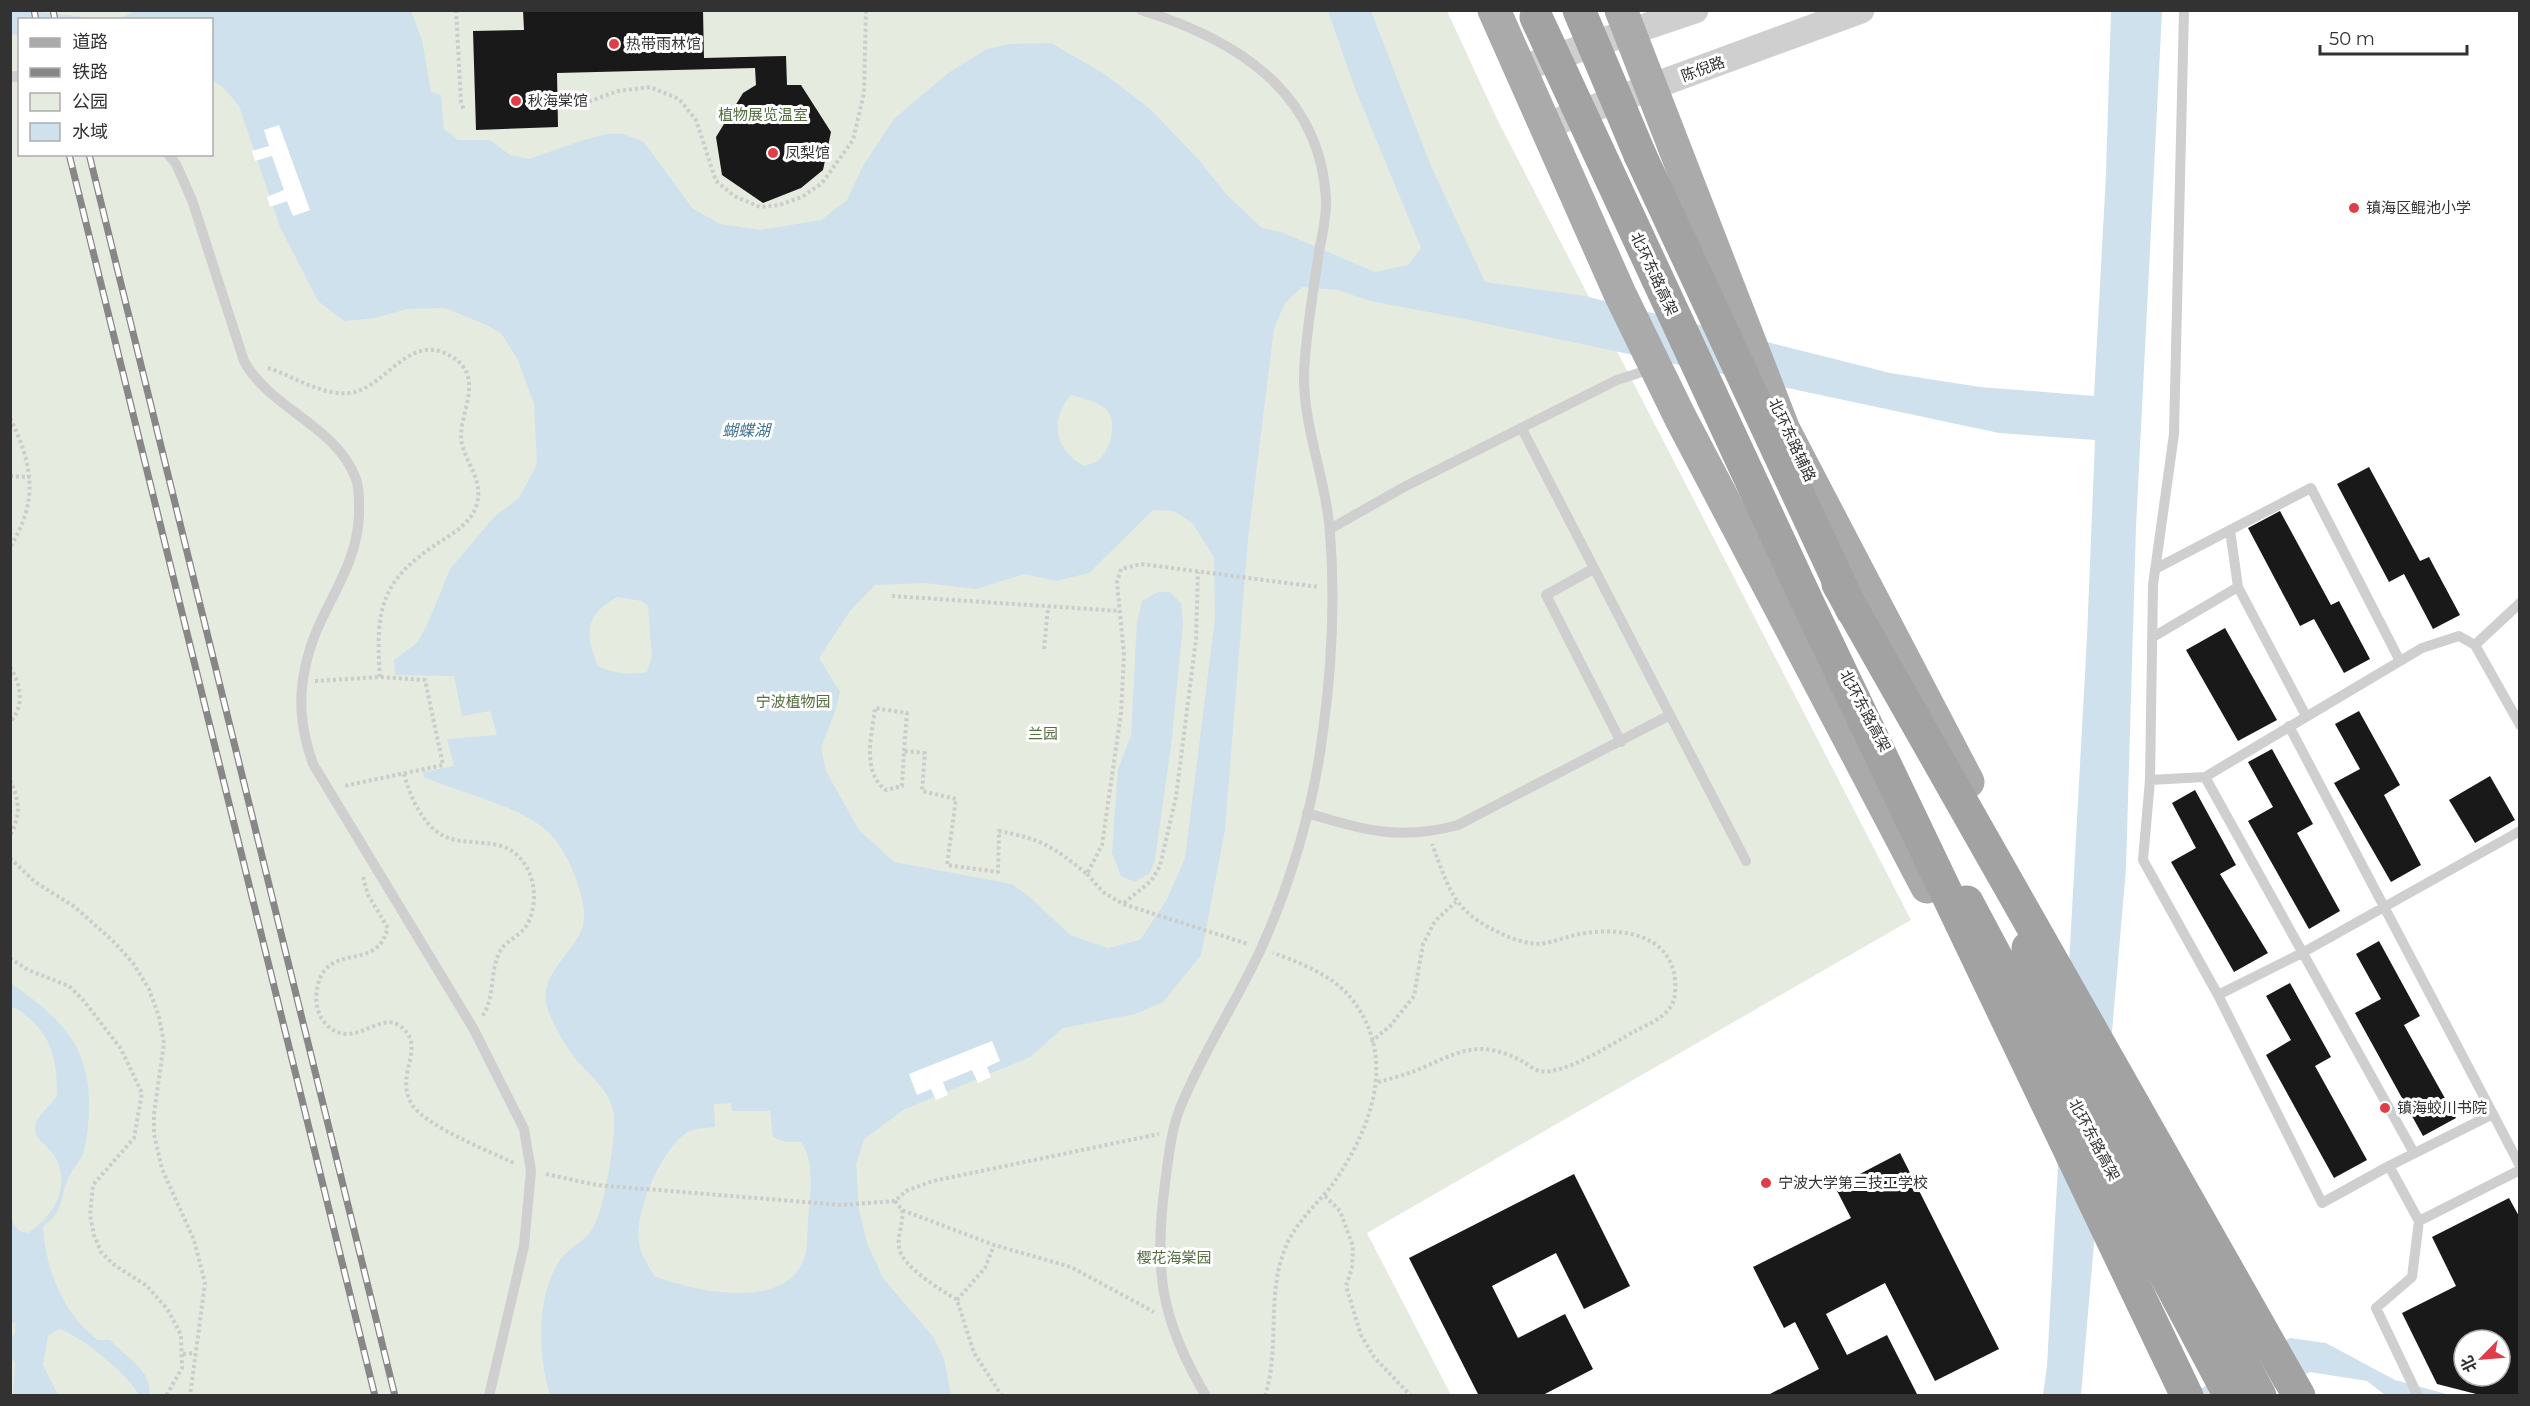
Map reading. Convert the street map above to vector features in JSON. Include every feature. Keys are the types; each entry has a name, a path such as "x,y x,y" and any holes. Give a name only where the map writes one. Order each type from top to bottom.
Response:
{"highway":[{"name":"北环东路高架","path":"1533,10 1807,601 2230,1395"},
{"name":"北环东路高架","path":"1579,10 1640,154 1838,584 2260,1395"},
{"path":"1838,584 2296,1395"},
{"path":"1807,601 2187,1395"}],"main road":[{"path":"1494,10 1620,294 1680,417 2196,1395"},
{"name":"北环东路辅路","path":"1625,21 1649,88 1784,430 2004,852 2296,1395"}],"street":[{"path":"1520,69 1625,21 1695,10"},
{"name":"陈倪路","path":"1545,126 1861,10"}],"lane":[{"path":"1141,10 1209,36 1237,50 1260,67 1305,120 1320,161 1326,200 1305,335 1304,404 1330,529 1329,684 1323,735 1307,813 1261,948 1202,1059 1172,1132 1158,1250 1161,1282 1170,1320 1182,1352 1206,1395"},
{"path":"2184,10 2174,434 2155,569 2150,780 2143,860 2218,995 2322,1203 2389,1166 2493,1114"},
{"path":"170,156 176,164 192,200 244,361 254,379 328,439 346,460 357,480 359,531 351,564 308,654 300,712 304,738 313,764 377,866 473,1028 524,1129 531,1171 524,1246 489,1395"},
{"path":"1330,529 1404,488 1617,380 1656,368"},
{"path":"1522,429 1746,861"},
{"path":"2155,569 2311,488 2400,661"},
{"path":"2230,530 2238,587 2306,716"},
{"path":"1593,569 1546,595 1621,742"},
{"path":"2153,637 2238,587"},
{"path":"2475,645 2520,603"},
{"path":"2150,780 2205,777 2422,648 2459,636 2475,645 2520,725"},
{"path":"1307,813 1389,834 1428,833 1458,825 1670,715"},
{"path":"2289,726 2520,1168 2419,1221"},
{"path":"2205,777 2414,1153"},
{"path":"2218,995 2302,953 2520,831"},
{"path":"2389,1166 2419,1221 2412,1277 2376,1308 2418,1395"}],"path":[{"path":"456,10 461,102 464,110"},
{"path":"566,103 588,102 618,91 650,87 679,99 696,120 716,181 734,196 760,207 779,205 802,196 822,183 853,140 864,93 866,10"},
{"path":"244,361 285,373 310,386 353,393 376,383 389,370 412,355 426,350 442,352 464,370 470,386 470,399 460,429 461,442 466,458 476,474 477,504 459,530 417,558 397,576 380,615 377,642 380,677"},
{"path":"10,418 24,446 30,477 30,497 24,522 10,547"},
{"path":"10,476 30,477"},
{"path":"1087,874 1102,845 1121,713 1124,655 1117,582 1121,569 1141,564 1331,589"},
{"path":"1123,904 1151,881 1160,866 1176,797 1196,639 1198,572"},
{"path":"892,596 1120,611"},
{"path":"1044,649 1048,607"},
{"path":"10,667 16,676 21,697 18,714 10,722"},
{"path":"303,681 380,677 425,680 443,765 328,789"},
{"path":"875,708 907,712 904,751 902,786 886,790 876,783 870,760 875,708"},
{"path":"904,751 925,753 922,791 956,798 947,864 998,872 999,831 1036,839 1055,848 1087,874 1103,892 1123,904 1300,962 1350,997 1364,1018 1378,1082 1366,1125 1357,1144 1325,1196 1301,1221 1287,1243 1277,1272 1273,1295 1272,1374 1265,1395"},
{"path":"404,774 414,802 430,825 452,839 502,846 528,869 534,887 536,905 527,925 516,939 503,946 496,962 491,996 485,1013 473,1028"},
{"path":"10,780 19,798 20,814 10,836"},
{"path":"1378,1082 1411,1073 1463,1051 1480,1049 1498,1051 1540,1071 1557,1069 1614,1043 1671,1009 1677,981 1673,962 1660,945 1614,931 1576,935 1535,944 1512,938 1476,920 1456,902 1428,833"},
{"path":"10,858 35,882 94,922 133,963 149,989 159,1017 164,1042 154,1114 154,1134 162,1169 194,1240 205,1283 190,1395"},
{"path":"377,866 363,876 369,895 388,928 375,949 338,960 323,975 317,987 316,1000 322,1021 331,1030 342,1034 363,1032 386,1023 396,1023 403,1028 411,1040 413,1049 404,1084 414,1106 421,1114 531,1171 596,1185 842,1205 895,1201 906,1191 933,1181 1172,1132"},
{"path":"1371,1042 1390,1026 1414,996 1423,944 1436,921 1456,902"},
{"path":"10,958 44,977 69,986 102,1021 121,1049 142,1094 139,1121 134,1138 93,1185 90,1202 92,1225 101,1252 113,1264 147,1286 168,1310 181,1335 182,1368 166,1395"},
{"path":"1325,1196 1340,1211 1350,1238 1352,1269 1346,1286 1361,1335 1374,1358 1411,1395"},
{"path":"895,1201 902,1210 994,1245 1071,1267 1170,1320"},
{"path":"902,1210 898,1249 904,1260 938,1288 957,1300 974,1353 1002,1395"},
{"path":"957,1300 985,1269 994,1245"},
{"path":"183,1354 194,1353"}],"green space":[{"name":"宁波植物园","path":"10,11 1447,11 1497,119 1911,920 1367,1233 1451,1395 11,1395"}],"water":[{"name":"蝴蝶湖","path":"136,10 411,11 422,40 431,92 441,95 444,129 458,140 490,140 510,155 529,159 606,134 623,134 644,142 692,208 720,224 761,230 821,220 847,200 863,166 894,119 948,73 987,49 1010,44 1051,43 1103,73 1149,108 1198,159 1227,195 1262,228 1281,232 1375,272 1408,265 1421,248 1354,86 1328,11 1371,11 1431,166 1485,282 1585,296 1890,373 1980,387 2094,396 2106,174 2111,11 2162,11 2136,527 2126,868 2081,1395 2043,1395 2047,1366 2087,637 2095,440 1999,433 1370,301 1338,290 1302,287 1285,303 1274,328 1248,539 1225,830 1201,955 1163,1002 1135,1014 1063,1028 1030,1057 905,1109 864,1139 856,1164 859,1209 867,1243 883,1278 934,1338 944,1359 951,1395 550,1395 541,1346 546,1294 561,1258 593,1228 608,1176 614,1133 613,1113 608,1097 576,1060 555,1026 546,1002 548,982 581,931 584,919 582,900 567,859 553,837 541,826 515,811 424,777 423,772 454,766 447,739 497,735 490,711 462,716 454,676 395,675 394,660 417,643 428,623 450,569 494,517 519,498 537,464 534,404 518,360 501,333 484,324 445,308 407,309 375,318 344,321 318,301 280,227 239,106 223,87 213,81 213,18 122,18","holes":["1071,395 1089,400 1106,409 1112,421 1111,436 1106,450 1096,462 1084,466 1067,452 1058,434 1060,415","1153,510 1174,511 1193,524 1214,557 1215,618 1185,858 1166,901 1140,940 1108,948 1070,935 1030,897 1012,884 894,862 859,830 826,771 821,747 835,712 840,692 819,658 850,611 875,585 925,583 976,589 1024,574 1056,581 1089,573","617,597 642,601 648,606 652,656 647,672 610,671 598,666 593,654 589,634 593,618 606,604","731,1103 732,1111 770,1111 773,1137 785,1142 801,1142 810,1165 811,1183 804,1259 794,1276 778,1286 758,1292 713,1291 654,1276 641,1251 639,1242 641,1214 661,1163 681,1137 692,1130 715,1127 714,1104"]},
{"path":"10,11 100,18 18,18 18,35 11,34"},
{"path":"1158,592 1170,592 1181,603 1183,623 1172,738 1155,860 1150,873 1135,882 1121,876 1112,853 1118,769 1131,735 1137,622 1142,601"},
{"path":"11,983 42,1006 66,1031 83,1061 87,1079 89,1113 84,1151 68,1179 58,1210 43,1226 52,1274 58,1290 75,1318 98,1340 110,1340 136,1364 147,1378 149,1395 139,1395 125,1377 104,1357 60,1329 48,1335 43,1365 58,1395 13,1395 15,1363 11,1356 10,1340 15,1333 15,1324 10,1320 11,1220 19,1231 28,1233 37,1226 46,1218 58,1199 61,1178 54,1155 38,1138 35,1130 39,1118 57,1096 55,1064 49,1045 38,1027 21,1012 11,1007"},
{"path":"2290,1338 2326,1343 2395,1380 2450,1395 2385,1395 2367,1381 2310,1372 2259,1395 2188,1396"}],"pier":[{"path":"279,125 310,210 293,216 287,201 270,207 267,197 284,190 272,156 255,161 252,151 269,146 264,130"},
{"path":"992,1041 1000,1061 987,1067 991,1077 978,1083 972,1070 943,1082 948,1095 936,1100 931,1089 917,1095 909,1074"}],"building":[{"path":"523,10 703,10 704,58 786,56 787,85 801,85 831,132 823,170 801,188 763,203 722,175 716,137 743,93 756,85 755,68 557,73 558,127 476,130 473,31 524,30"},
{"path":"2369,467 2420,561 2429,557 2460,615 2433,629 2404,574 2389,582 2337,484"},
{"path":"2280,511 2331,605 2339,601 2370,659 2344,673 2314,619 2300,626 2248,528"},
{"path":"2225,628 2277,720 2238,741 2186,650"},
{"path":"2359,711 2400,785 2384,795 2421,865 2391,882 2334,783 2360,769 2335,724"},
{"path":"2272,749 2313,824 2297,833 2340,911 2309,929 2248,821 2273,807 2248,762"},
{"path":"2490,776 2515,820 2475,843 2449,800"},
{"path":"2195,790 2236,865 2220,874 2268,953 2234,972 2171,862 2196,848 2172,803"},
{"path":"2379,941 2420,1016 2404,1025 2456,1118 2423,1136 2355,1013 2381,999 2356,954"},
{"path":"2290,983 2331,1057 2315,1066 2367,1160 2334,1178 2266,1055 2291,1040 2266,996"},
{"path":"1900,1153 1999,1349 1935,1381 1885,1283 1826,1314 1847,1355 1887,1335 1918,1396 1766,1396 1819,1369 1795,1322 1784,1328 1753,1267 1851,1218 1835,1187"},
{"path":"1574,1174 1630,1286 1584,1309 1556,1253 1492,1286 1518,1338 1565,1314 1593,1369 1541,1396 1479,1396 1409,1258"},
{"path":"2509,1198 2520,1218 2520,1396 2484,1396 2453,1388 2512,1388 2512,1328 2452,1328 2452,1388 2437,1384 2402,1313 2456,1286 2432,1237"}],"railway":[{"path":"34,10 36,18"},
{"path":"53,10 55,18"},
{"path":"69,156 375,1396"},
{"path":"89,156 395,1396"}],"place":[{"name":"热带雨林馆","path":"614,44"},
{"name":"秋海棠馆","path":"516,101"},
{"name":"凤梨馆","path":"773,153"},
{"name":"镇海区鲲池小学","path":"2354,208"},
{"name":"镇海蛟川书院","path":"2385,1108"},
{"name":"宁波大学第三技工学校","path":"1766,1183"}],"park label":[{"name":"植物展览温室","path":"763,115"},
{"name":"兰园","path":"1043,734"},
{"name":"樱花海棠园","path":"1174,1258"}]}
